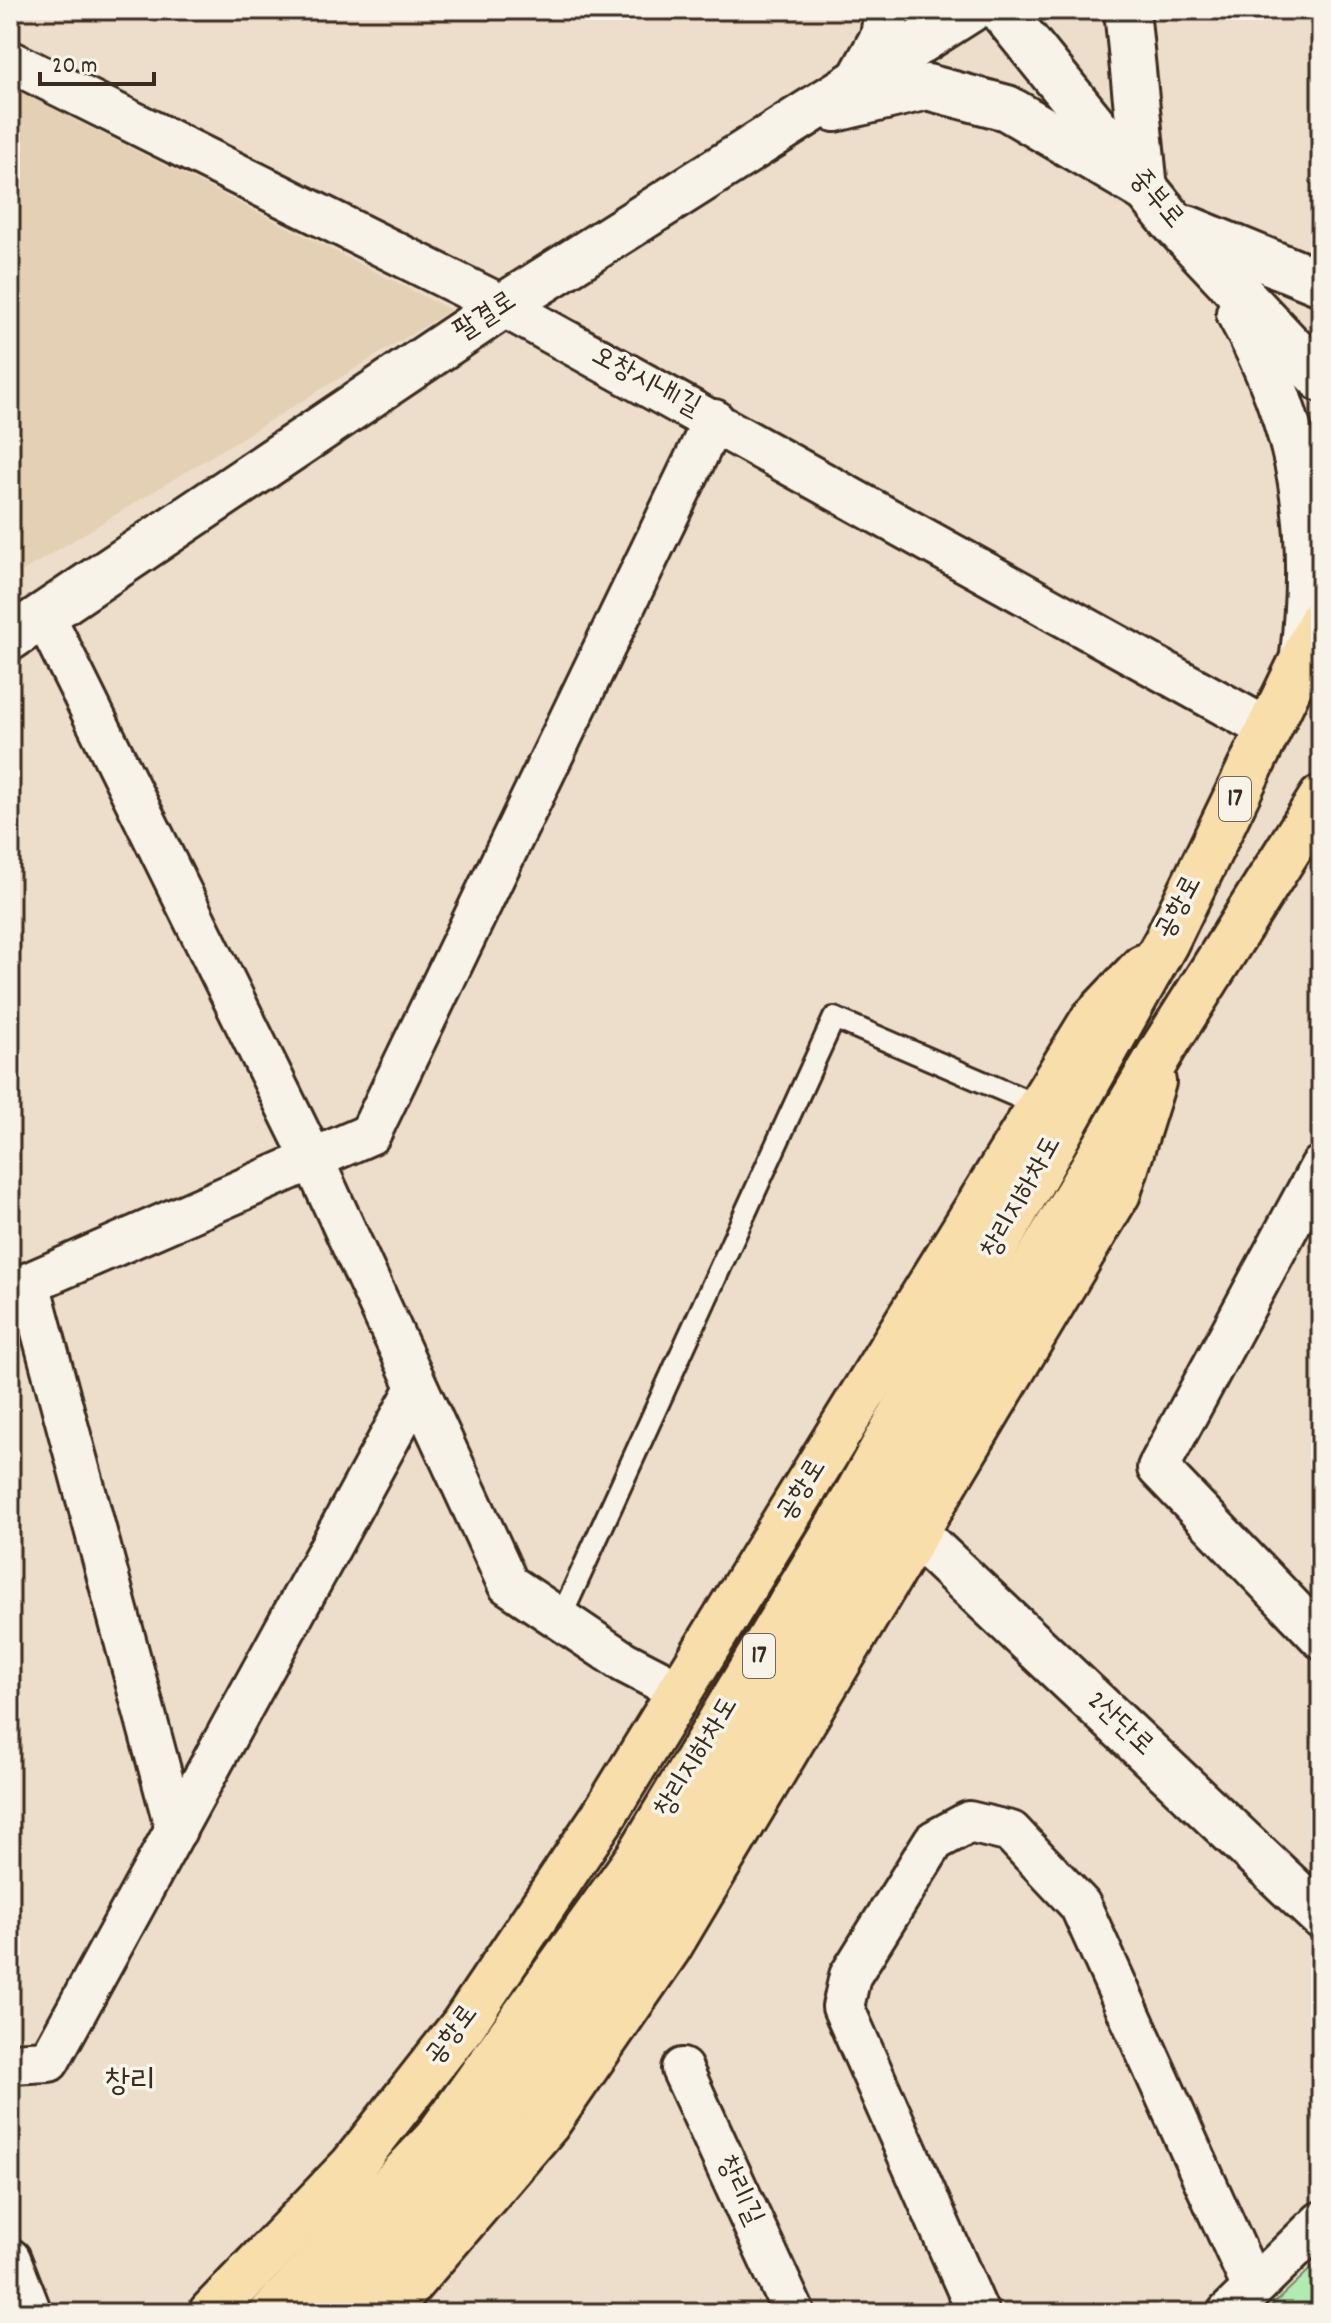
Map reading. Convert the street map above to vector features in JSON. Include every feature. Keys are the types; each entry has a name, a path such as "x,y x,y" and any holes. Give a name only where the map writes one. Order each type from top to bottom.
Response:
{"main road":[{"name":"공항로","path":"211,2313 352,2166 463,2025 602,1818 1092,1021 1166,942 1312,638"},
{"name":"공항로","path":"385,2313 547,2124 660,1960 917,1535 1118,1193 1164,1047 1321,798"},
{"name":"창리지하차도","path":"272,2313 436,2139 639,1856 856,1496 1166,942"},
{"name":"창리지하차도","path":"331,2313 556,2046 887,1516 1164,1047"}],"street":[{"path":"860,79 883,37 887,10"},
{"name":"팔결로","path":"27,626 503,306 970,10"},
{"name":"중부로","path":"1001,10 1158,205 1321,379"},
{"path":"1127,10 1158,205"},
{"name":"오창시내1길","path":"10,61 503,306 1268,729"},
{"path":"800,118 927,87 1007,108 1158,205 1321,283"},
{"path":"1213,265 1249,331 1287,415 1305,514 1312,638"},
{"path":"176,1830 20,1291 370,1134 714,420"},
{"path":"27,626 313,1160 508,1584 624,1662 680,1691"},
{"path":"1313,1614 1158,1468 1321,1166"},
{"path":"10,2063 49,2061 417,1388"},
{"name":"2산단로","path":"917,1535 1321,1916"},
{"path":"978,2313 843,2007 850,1976 934,1841 969,1822 1011,1832 1080,1905 1240,2301 1321,2222"},
{"name":"창리1길","path":"682,2069 794,2313"},
{"path":"10,2259 31,2313"}],"lane":[{"path":"560,1619 834,1018 1039,1106"}],"shaded area":[{"path":"10,87 451,310 10,579"}],"green space":[{"path":"1321,2259 1321,2313 1264,2313"}],"district":[{"name":"창리","path":"130,2084"}]}
